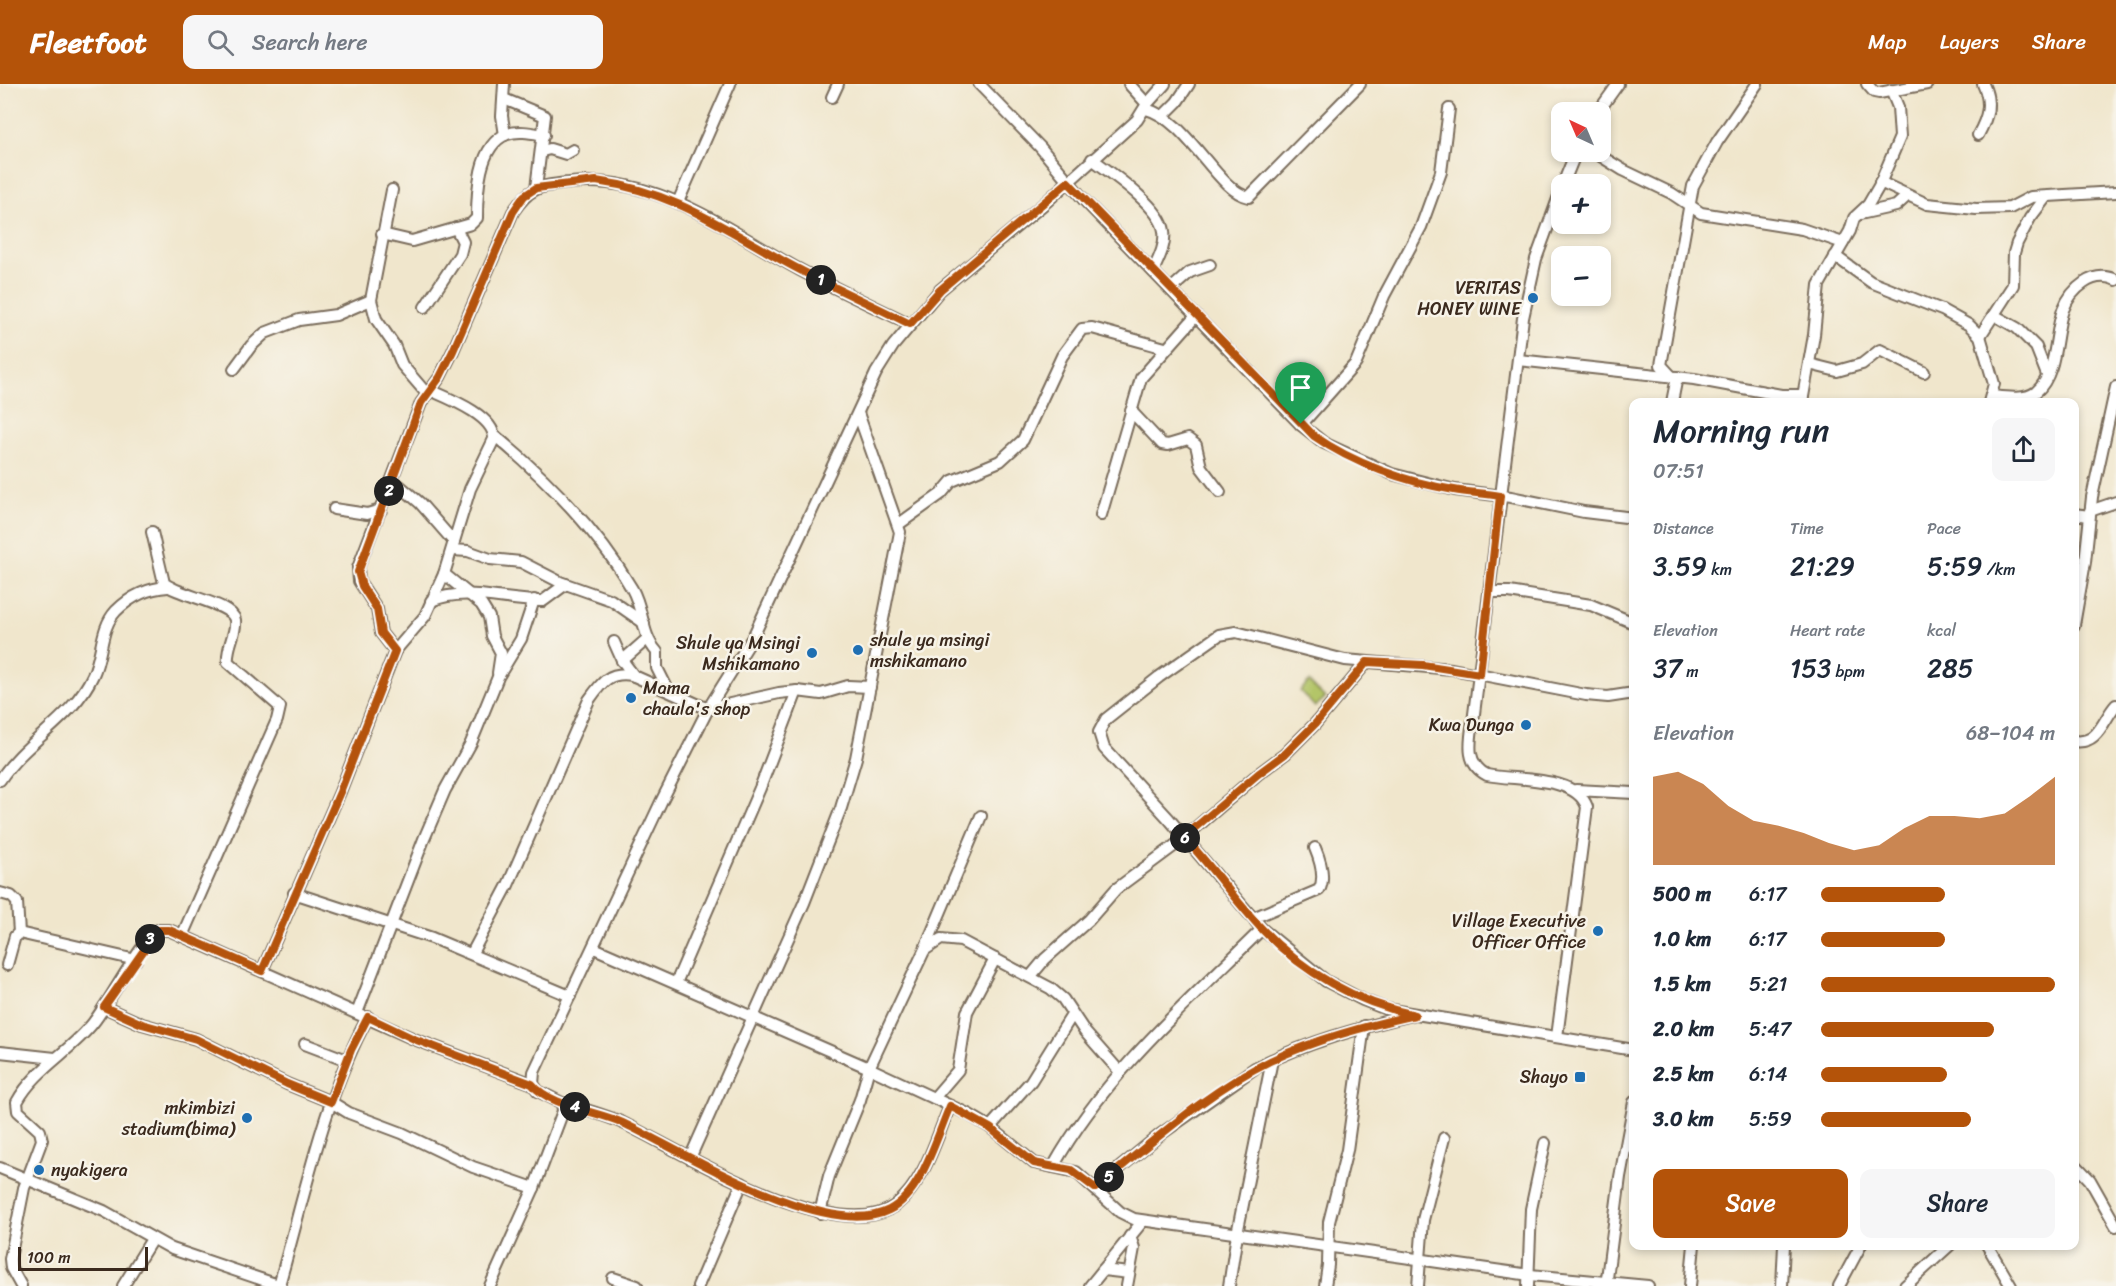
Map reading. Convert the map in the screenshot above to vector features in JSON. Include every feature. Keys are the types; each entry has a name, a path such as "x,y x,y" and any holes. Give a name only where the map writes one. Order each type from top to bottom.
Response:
{"street":[{"path":"504,84 502,116 505,135"},
{"path":"678,202 730,84"},
{"path":"832,97 838,84"},
{"path":"979,84 1040,147 1068,182 1196,316 1301,424 1324,443 1392,474 1455,490 1629,517"},
{"path":"1129,84 1146,106 1163,116 1185,135 1233,189 1249,197 1360,84"},
{"path":"532,1084 534,1072 594,948 643,838 708,709 753,637 876,373 910,324 940,290 1068,182 1146,106 1165,84"},
{"path":"1163,116 1177,102 1188,84"},
{"path":"1605,102 1618,84"},
{"path":"1650,376 1661,365 1691,192 1699,174 1757,84"},
{"path":"1867,84 1874,92 1928,84"},
{"path":"1978,135 1989,109 1989,98 1983,84"},
{"path":"1803,398 1815,335 1819,285 1857,215 1868,205 1900,136 1898,107 1891,90"},
{"path":"504,99 544,113 544,135 536,188"},
{"path":"1301,424 1356,363 1384,296 1421,227 1441,172 1449,108"},
{"path":"382,234 412,241 471,224 477,218 478,178 488,155 505,135 518,132 544,135"},
{"path":"542,151 550,149 566,154 573,150"},
{"path":"1092,159 1137,195 1160,220 1164,230 1163,248 1153,271"},
{"path":"1610,162 1671,193 1690,208 1710,216 1802,229 1843,243"},
{"path":"395,651 381,633 377,609 358,574 421,403 440,377 453,351 513,212 524,196 536,188 596,181 642,190 678,202 802,271 910,324"},
{"path":"1880,182 1907,196 1937,206 1990,209 2010,208 2028,198 2116,192"},
{"path":"392,190 371,300 376,319 394,345 402,365 428,392 466,407 486,422 494,435 561,494 606,550 633,589 647,639 657,652 657,668 668,691"},
{"path":"1857,215 1896,206 1907,196"},
{"path":"1980,336 2004,302 2014,280 2013,260 2017,243 2030,218 2046,197"},
{"path":"1551,219 1527,291 1500,496 1470,760 1477,770 1487,776 1563,785 1576,790 1629,793"},
{"path":"425,306 460,254 463,245 456,228"},
{"path":"1834,256 1871,282 1942,310 1969,325 1980,336 1994,384 1990,398"},
{"path":"1171,289 1191,272 1210,266"},
{"path":"2000,398 2032,395 2047,375 2062,311 2067,301 2088,280 2099,276 2116,280"},
{"path":"234,369 251,346 265,333 299,320 336,315 371,300"},
{"path":"1995,315 2017,328 2036,347 2047,375"},
{"path":"1101,515 1144,373 1196,316"},
{"path":"899,524 941,494 952,481 1000,461 1023,440 1062,356 1082,329 1092,328 1165,348"},
{"path":"1809,364 1837,370 1862,364 1880,351 1924,372"},
{"path":"1518,360 1674,377 1794,398"},
{"path":"1661,365 1674,377"},
{"path":"1672,398 1674,377"},
{"path":"2079,588 2089,513 2111,433 2116,387"},
{"path":"1131,411 1162,444 1168,446 1188,438 1193,442 1201,467 1220,492"},
{"path":"690,1158 804,903 847,791 900,532 899,524 878,476 858,413"},
{"path":"262,971 294,893 340,792 395,651 421,622 444,574 470,489 494,435"},
{"path":"393,480 420,503 453,546 490,560 521,562 566,584 608,598 644,623"},
{"path":"2079,514 2089,513 2116,502"},
{"path":"334,508 367,514 381,510"},
{"path":"152,532 161,577 168,587"},
{"path":"444,574 481,604 489,617 492,636 500,649 498,677"},
{"path":"431,601 446,595 502,596 543,601 566,584"},
{"path":"0,780 20,753 76,701 92,677 109,621 118,609 146,589 168,587 224,608 232,614 235,622 229,645 228,662 280,707 277,720 182,936"},
{"path":"1489,592 1509,592 1591,605 1629,621"},
{"path":"357,1013 430,823 471,743 498,677 521,639 534,600"},
{"path":"1629,694 1608,697 1586,695 1423,665 1367,662 1306,651 1241,632 1224,634 1159,677 1106,719 1099,732 1101,743 1262,929 1307,967 1342,989 1386,1009 1629,1049"},
{"path":"622,660 647,639"},
{"path":"614,642 622,660 634,676"},
{"path":"1030,977 1045,959 1089,920 1116,890 1285,754 1322,717 1367,662"},
{"path":"472,953 508,885 589,700 609,677 620,673 634,676 708,709 742,704 774,694 797,691 821,694 848,686 870,687"},
{"path":"721,689 742,704"},
{"path":"676,983 760,788 797,691"},
{"path":"2079,741 2095,736 2116,705"},
{"path":"1557,1037 1587,822 1587,807 1584,798 1576,790"},
{"path":"820,1213 829,1176 860,1100 869,1068 924,951 981,816"},
{"path":"1253,918 1319,890 1322,885 1321,864 1315,848"},
{"path":"0,893 11,896 17,902 19,933"},
{"path":"294,893 472,953 570,996"},
{"path":"1053,1167 1075,1129 1120,1072 1262,929"},
{"path":"30,1286 18,1283 10,1259 26,1180 38,1156 42,1137 40,1131 18,1110 17,1103 55,1058 82,1036 156,930 169,930 414,1039 532,1084 538,1091 562,1103 621,1123 742,1183 820,1213 848,1218 866,1217 889,1210 898,1203 919,1177 950,1106"},
{"path":"19,933 136,960"},
{"path":"7,965 15,936 19,933"},
{"path":"924,951 941,939 961,941 1030,977 1060,996 1072,1015 1120,1072"},
{"path":"594,948 934,1098 990,1128 1034,1163 1071,1170 1126,1216 1142,1222 1188,1225 1329,1248 1418,1259 1529,1281 1648,1286"},
{"path":"934,1098 958,1070 967,1012 995,959"},
{"path":"104,1007 150,1027 196,1039 287,1084 331,1102 349,1113 402,1133 473,1167 534,1188"},
{"path":"990,1128 1031,1081 1055,1046 1072,1015"},
{"path":"1095,1188 1161,1134 1230,1083 1272,1060 1364,1026 1415,1015"},
{"path":"0,1168 104,1211 152,1239 190,1257 280,1285 331,1102 347,1060 368,1017"},
{"path":"1325,1286 1329,1222 1347,1150 1364,1026"},
{"path":"305,1044 347,1060"},
{"path":"0,1052 55,1058"},
{"path":"1229,1286 1237,1234 1272,1060"},
{"path":"490,1286 534,1188 563,1111 562,1103"},
{"path":"1606,1284 1620,1177 1629,1129"},
{"path":"1418,1286 1418,1259 1427,1197 1444,1138"},
{"path":"1529,1281 1531,1209 1545,1143"},
{"path":"2079,1168 2090,1180 2116,1226"},
{"path":"698,1286 742,1183"},
{"path":"1090,1286 1142,1222"},
{"path":"1127,1286 1134,1248 1130,1236"},
{"path":"123,1286 152,1239"},
{"path":"1690,1286 1694,1250"},
{"path":"1782,1286 1784,1250"},
{"path":"1839,1286 1858,1250"},
{"path":"1905,1286 1945,1250"},
{"path":"1990,1250 2011,1286"},
{"path":"1103,1270 1129,1273"},
{"path":"613,1278 637,1286"}],"green space":[{"path":"1309,682 1325,698 1315,707 1300,691"}],"place":[{"name":"VERITAS HONEY WINE","path":"1533,298"},
{"name":"shule ya msingi mshikamano","path":"858,650"},
{"name":"Shule ya Msingi Mshikamano","path":"812,653"},
{"name":"Mama chaula's shop","path":"631,698"},
{"name":"Kwa Dunga","path":"1526,725"},
{"name":"Village Executive Officer Office","path":"1598,931"},
{"name":"Shayo","path":"1580,1077"},
{"name":"mkimbizi stadium(bima)","path":"247,1118"},
{"name":"nyakigera","path":"39,1170"}],"route":[{"path":"583,181 608,182 678,202 802,271 910,324 940,290 1068,182 1301,424 1314,436 1340,452 1392,474 1455,490 1500,496 1480,674 1423,665 1384,661 1367,662 1328,710 1285,754 1184,837 1262,929 1307,967 1326,981 1363,1000 1386,1009 1415,1015 1364,1026 1256,1068 1230,1083 1161,1134 1095,1188 1083,1176 1071,1170 1034,1163 990,1128 950,1106 919,1177 898,1203 889,1210 866,1217 835,1216 820,1213 758,1190 621,1123 595,1112 562,1103 538,1091 532,1084 414,1039 368,1017 351,1050 331,1102 287,1084 189,1036 165,1032 104,1007 154,932 162,929 262,971 294,893 340,792 395,651 381,633 377,609 359,581 358,568 372,537 421,403 440,377 453,351 513,212 524,196 536,188 583,181"}]}
